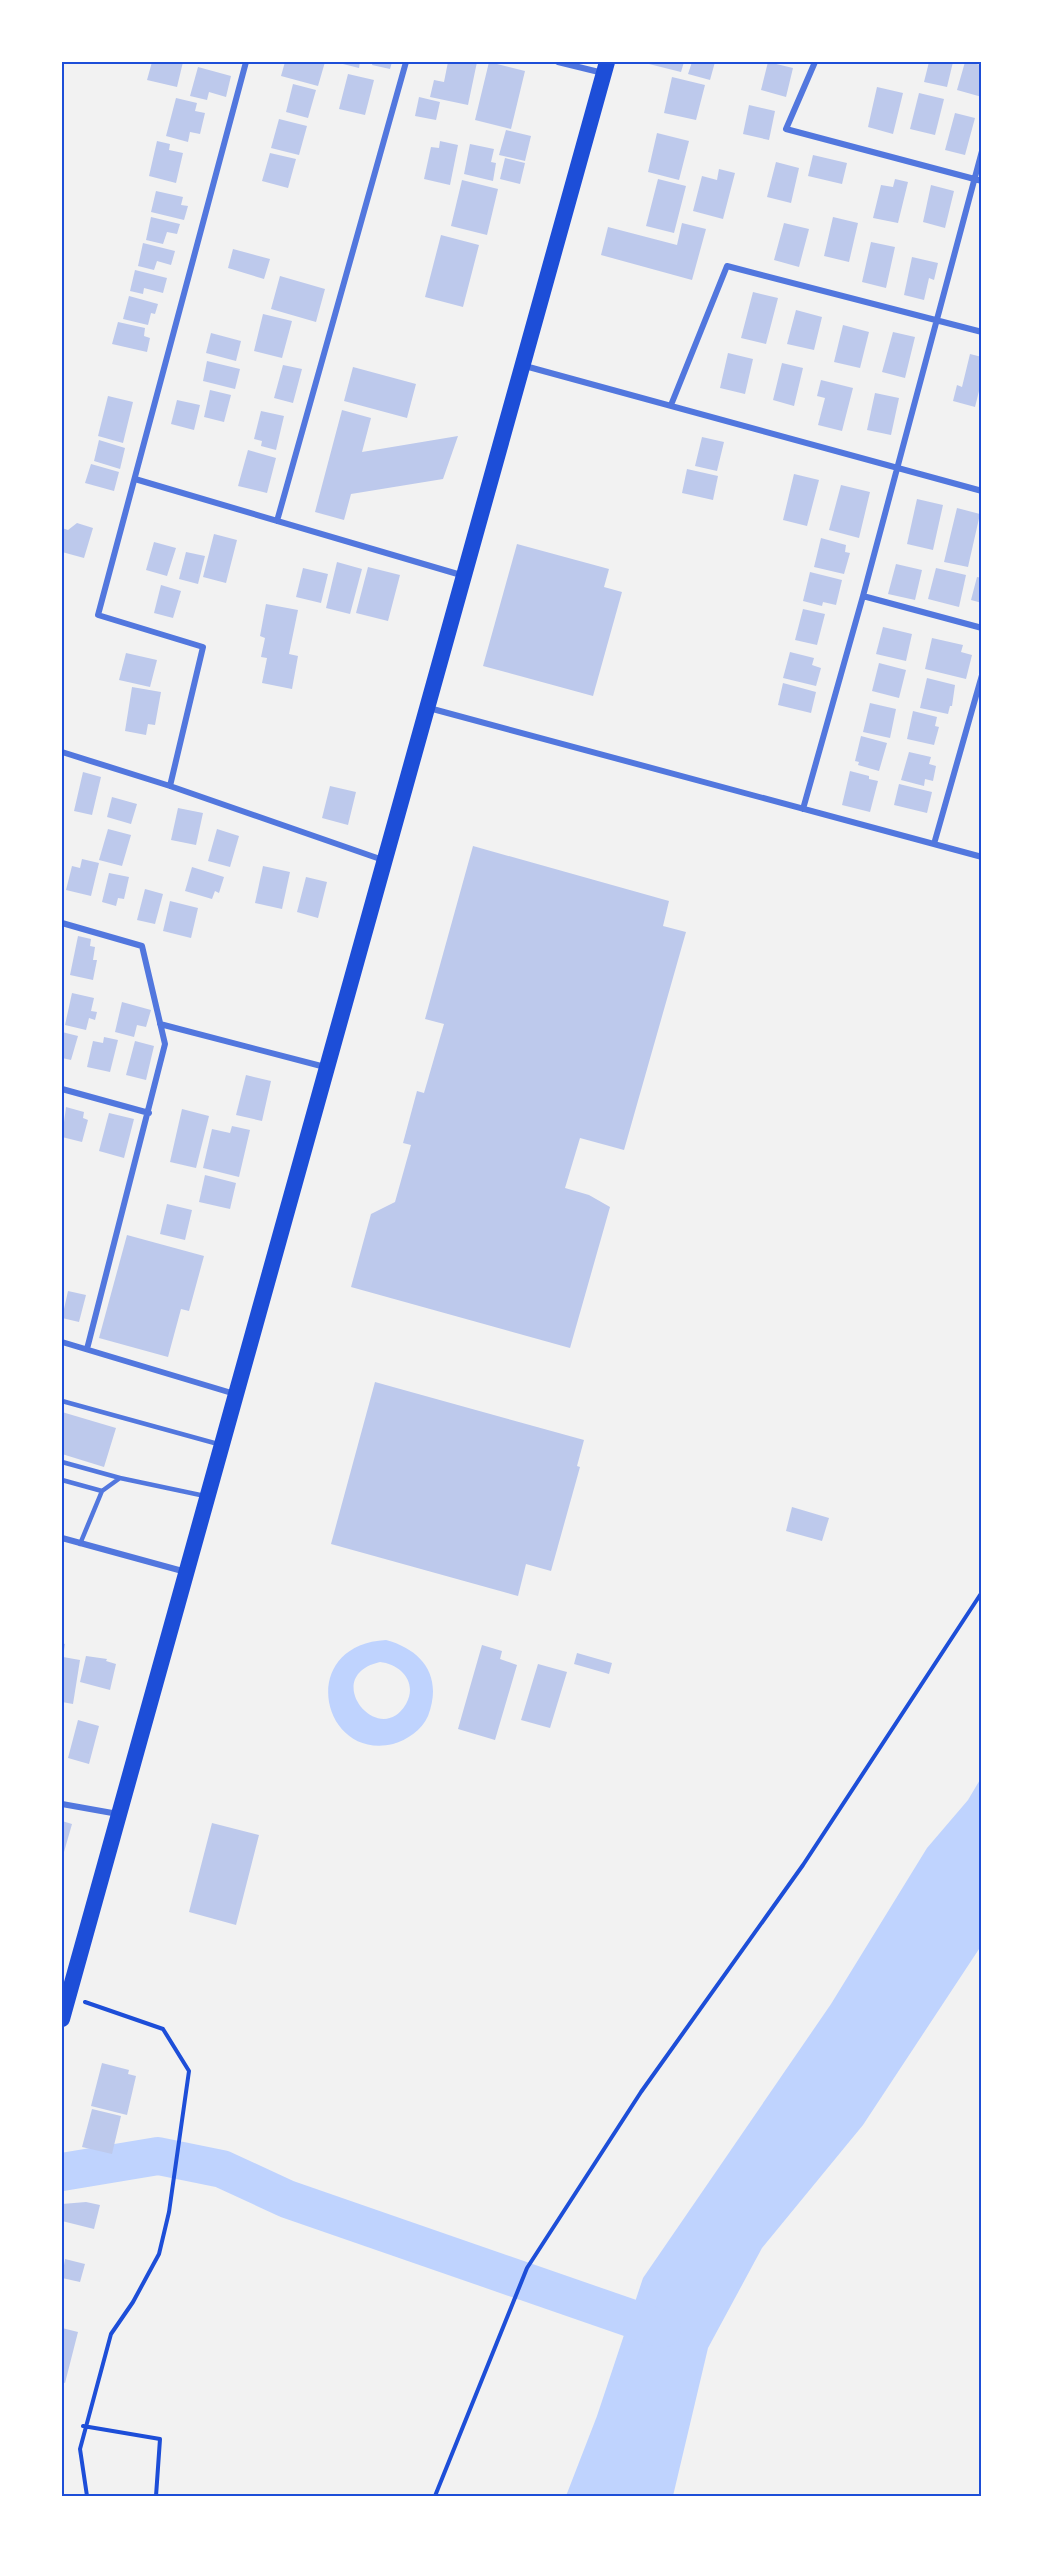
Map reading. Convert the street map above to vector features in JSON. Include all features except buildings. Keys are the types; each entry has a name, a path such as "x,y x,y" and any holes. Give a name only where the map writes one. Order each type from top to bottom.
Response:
{"highway":[{"path":"62,2019 520,365 605,67"}],"street":[{"path":"170,786 203,647 98,615 246,62"},
{"path":"278,520 406,62"},
{"path":"558,62 605,67"},
{"path":"815,62 786,129 981,181"},
{"path":"802,809 863,596 981,151"},
{"path":"671,405 726,266 981,332"},
{"path":"520,365 671,405 896,470 981,491"},
{"path":"135,479 462,575"},
{"path":"863,596 981,628"},
{"path":"934,844 981,675"},
{"path":"427,707 981,857"},
{"path":"62,753 170,786 383,860"},
{"path":"62,923 142,946 165,1044 87,1350"},
{"path":"160,1024 326,1067"},
{"path":"62,1089 149,1113"},
{"path":"62,1342 236,1394"},
{"path":"62,1539 186,1573"},
{"path":"62,1804 119,1814"}],"lane":[{"path":"62,1401 222,1445"},
{"path":"62,1462 120,1478 207,1496"},
{"path":"80,1544 102,1491 120,1478"},
{"path":"62,1480 102,1491"}],"path":[{"path":"435,2496 527,2268 641,2092 803,1865 981,1592"},
{"path":"68,1996 163,2029 189,2071 169,2212 159,2254 111,2334 80,2449 87,2496"},
{"path":"83,2426 160,2439 156,2496"}],"water":[{"path":"386,1640 399,1645 420,1658 431,1677 432,1702 428,1716 418,1730 404,1740 393,1744 368,1745 349,1736 335,1720 329,1700 330,1680 339,1661 358,1647","holes":["380,1662 401,1671 409,1682 410,1689 406,1704 395,1716 382,1719 370,1715 360,1706 354,1694 355,1681 362,1670"]},
{"path":"981,1778 981,1946 863,2125 762,2248 708,2348 673,2496 566,2496 597,2416 643,2278 831,2004 927,1848 968,1800"}],"waterway":[{"path":"62,2172 158,2156 222,2169 287,2199 662,2329"}]}
